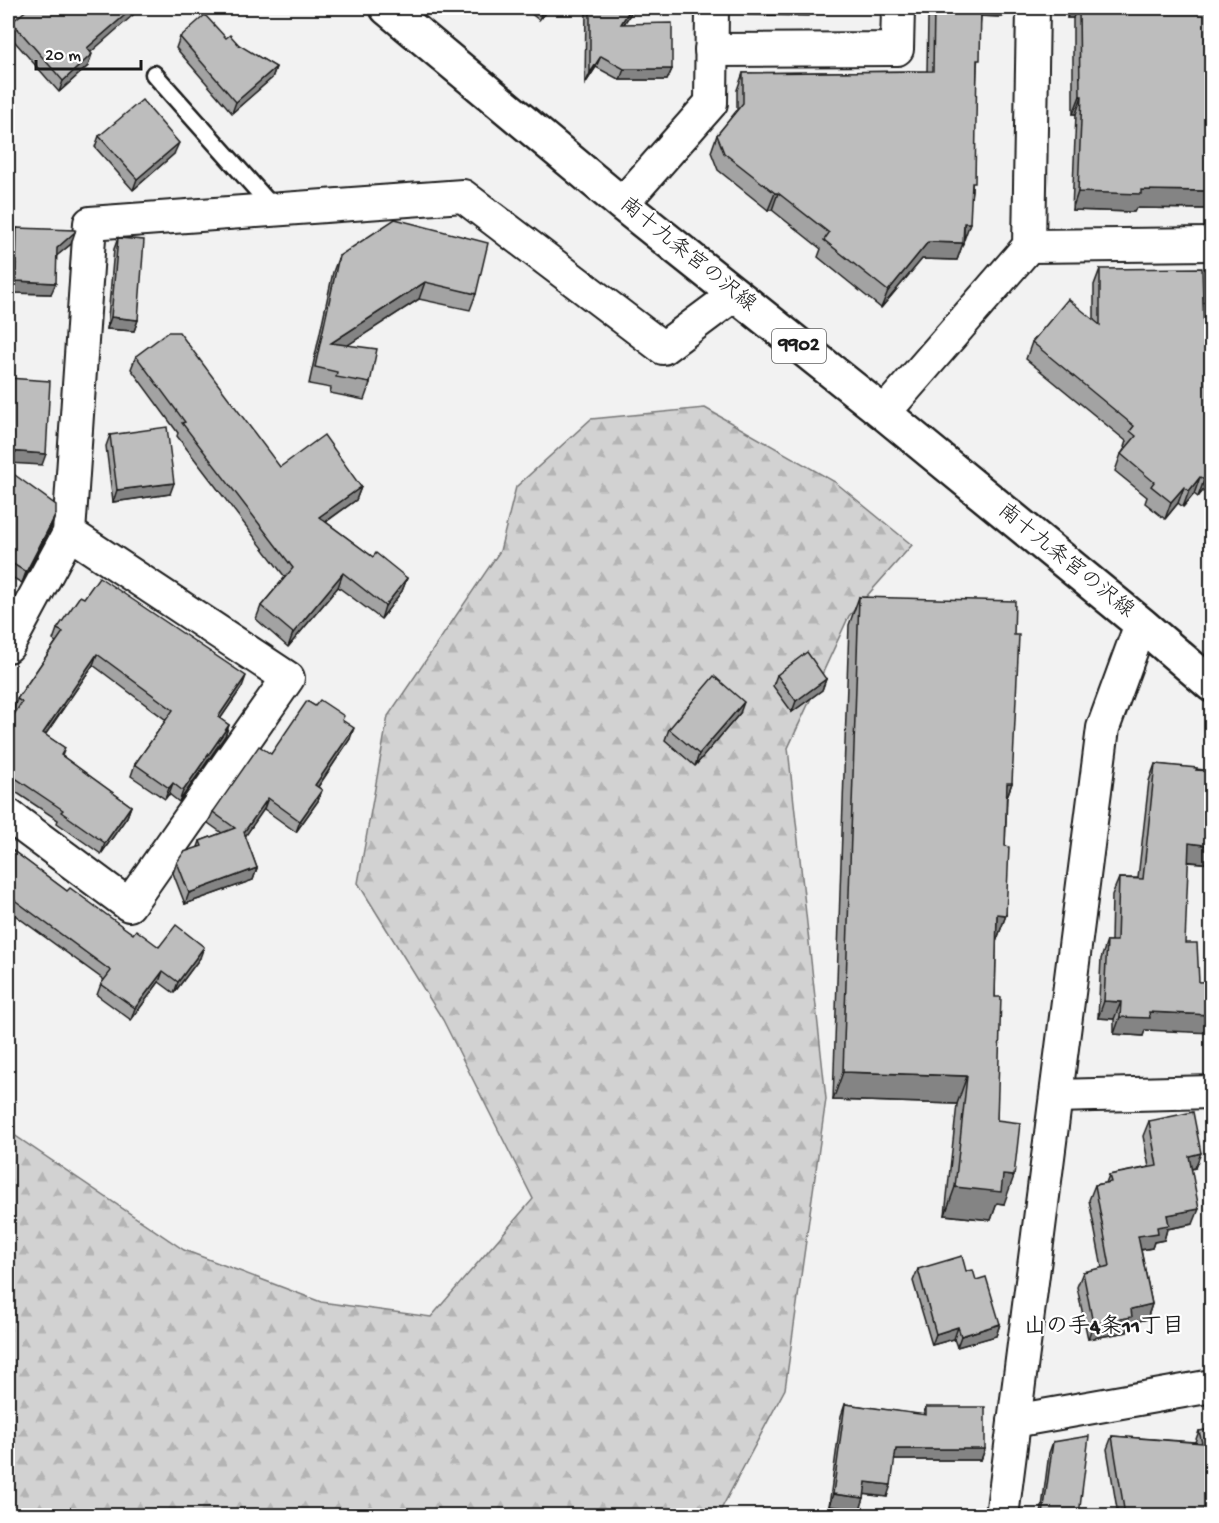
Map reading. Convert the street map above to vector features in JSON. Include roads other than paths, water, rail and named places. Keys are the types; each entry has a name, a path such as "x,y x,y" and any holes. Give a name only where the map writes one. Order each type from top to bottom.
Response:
{"main road":[{"name":"南十九条宮の沢線","path":"387,8 622,204 884,413 1212,685"}],"street":[{"path":"622,204 711,103 712,8"},
{"path":"711,50 897,49 898,8"},
{"path":"884,413 1029,246 1033,8"},
{"path":"8,646 69,533 90,223 463,196 663,348 734,295"},
{"path":"1029,246 1212,244"},
{"path":"8,815 129,905 288,678 69,533"},
{"path":"1002,1515 1103,728 1141,624"},
{"path":"1056,1096 1212,1092"},
{"path":"1014,1421 1212,1386"}],"lane":[{"path":"154,74 275,210"}],"district":[{"name":"山の手4条11丁目","path":"1104,1328"}]}
